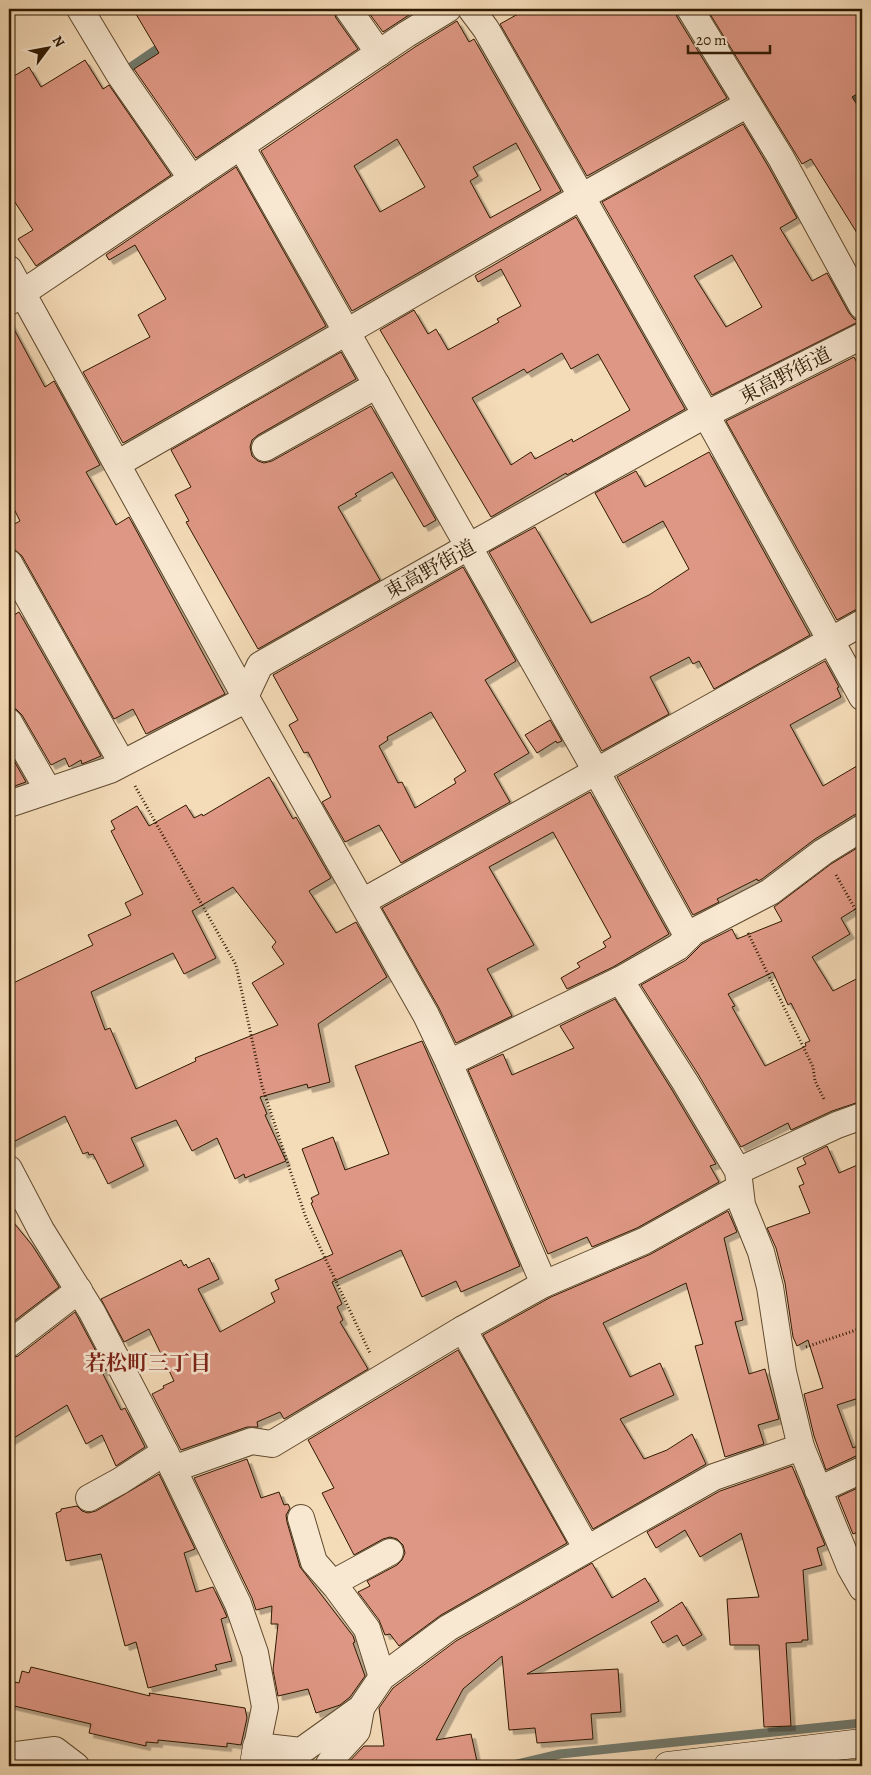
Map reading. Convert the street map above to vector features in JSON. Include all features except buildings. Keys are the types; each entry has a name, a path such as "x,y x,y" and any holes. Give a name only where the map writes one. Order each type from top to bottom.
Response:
{"street":[{"path":"80,9 119,74 192,179"},
{"path":"348,9 379,53"},
{"path":"16,298 379,53 448,9"},
{"path":"471,9 486,29 706,415 862,697"},
{"path":"690,9 781,158 862,306"},
{"path":"117,464 581,197 748,104"},
{"path":"241,146 596,771 688,937"},
{"path":"9,269 16,298 117,464 245,696 426,1015 449,1063 544,1284"},
{"name":"東高野街道","path":"9,804 110,770 243,701 260,665 706,415 862,336"},
{"path":"265,448 377,385"},
{"path":"9,563 122,763"},
{"path":"362,902 862,623"},
{"path":"9,722 48,790"},
{"path":"449,1063 620,980 678,947 694,932 770,892 823,852 862,828"},
{"path":"620,980 685,1082 739,1179 742,1205 761,1252 780,1356 801,1446 850,1567 862,1588"},
{"path":"89,1498 120,1481 169,1460 252,1441 272,1444 463,1329 544,1284 644,1241 739,1179 837,1125 862,1116"},
{"path":"9,1169 42,1230 78,1290 169,1460 238,1604 255,1653 265,1708 257,1756 301,1751 362,1708"},
{"path":"9,1344 78,1290"},
{"path":"463,1329 587,1549"},
{"path":"328,1766 356,1730 362,1708 382,1677 448,1628 714,1477 801,1446"},
{"path":"818,1490 862,1470"},
{"path":"301,1518 314,1562 333,1583 367,1629 382,1677"},
{"path":"333,1583 390,1552"},
{"path":"668,1766 813,1758 862,1744"},
{"path":"10,1766 9,1758 55,1750 76,1766"}],"path":[{"path":"122,763 236,965 262,1086 306,1218 382,1378"},
{"path":"823,852 862,921"},
{"path":"737,910 813,1067 815,1081 837,1125"},
{"path":"780,1356 862,1328"},
{"path":"180,1766 197,1763 206,1766"}],"waterway":[{"path":"128,69 166,43"},
{"path":"848,85 862,106"},
{"path":"509,1766 560,1754 862,1723"}],"district":[{"name":"若松町三丁目","path":"148,1363"}]}
